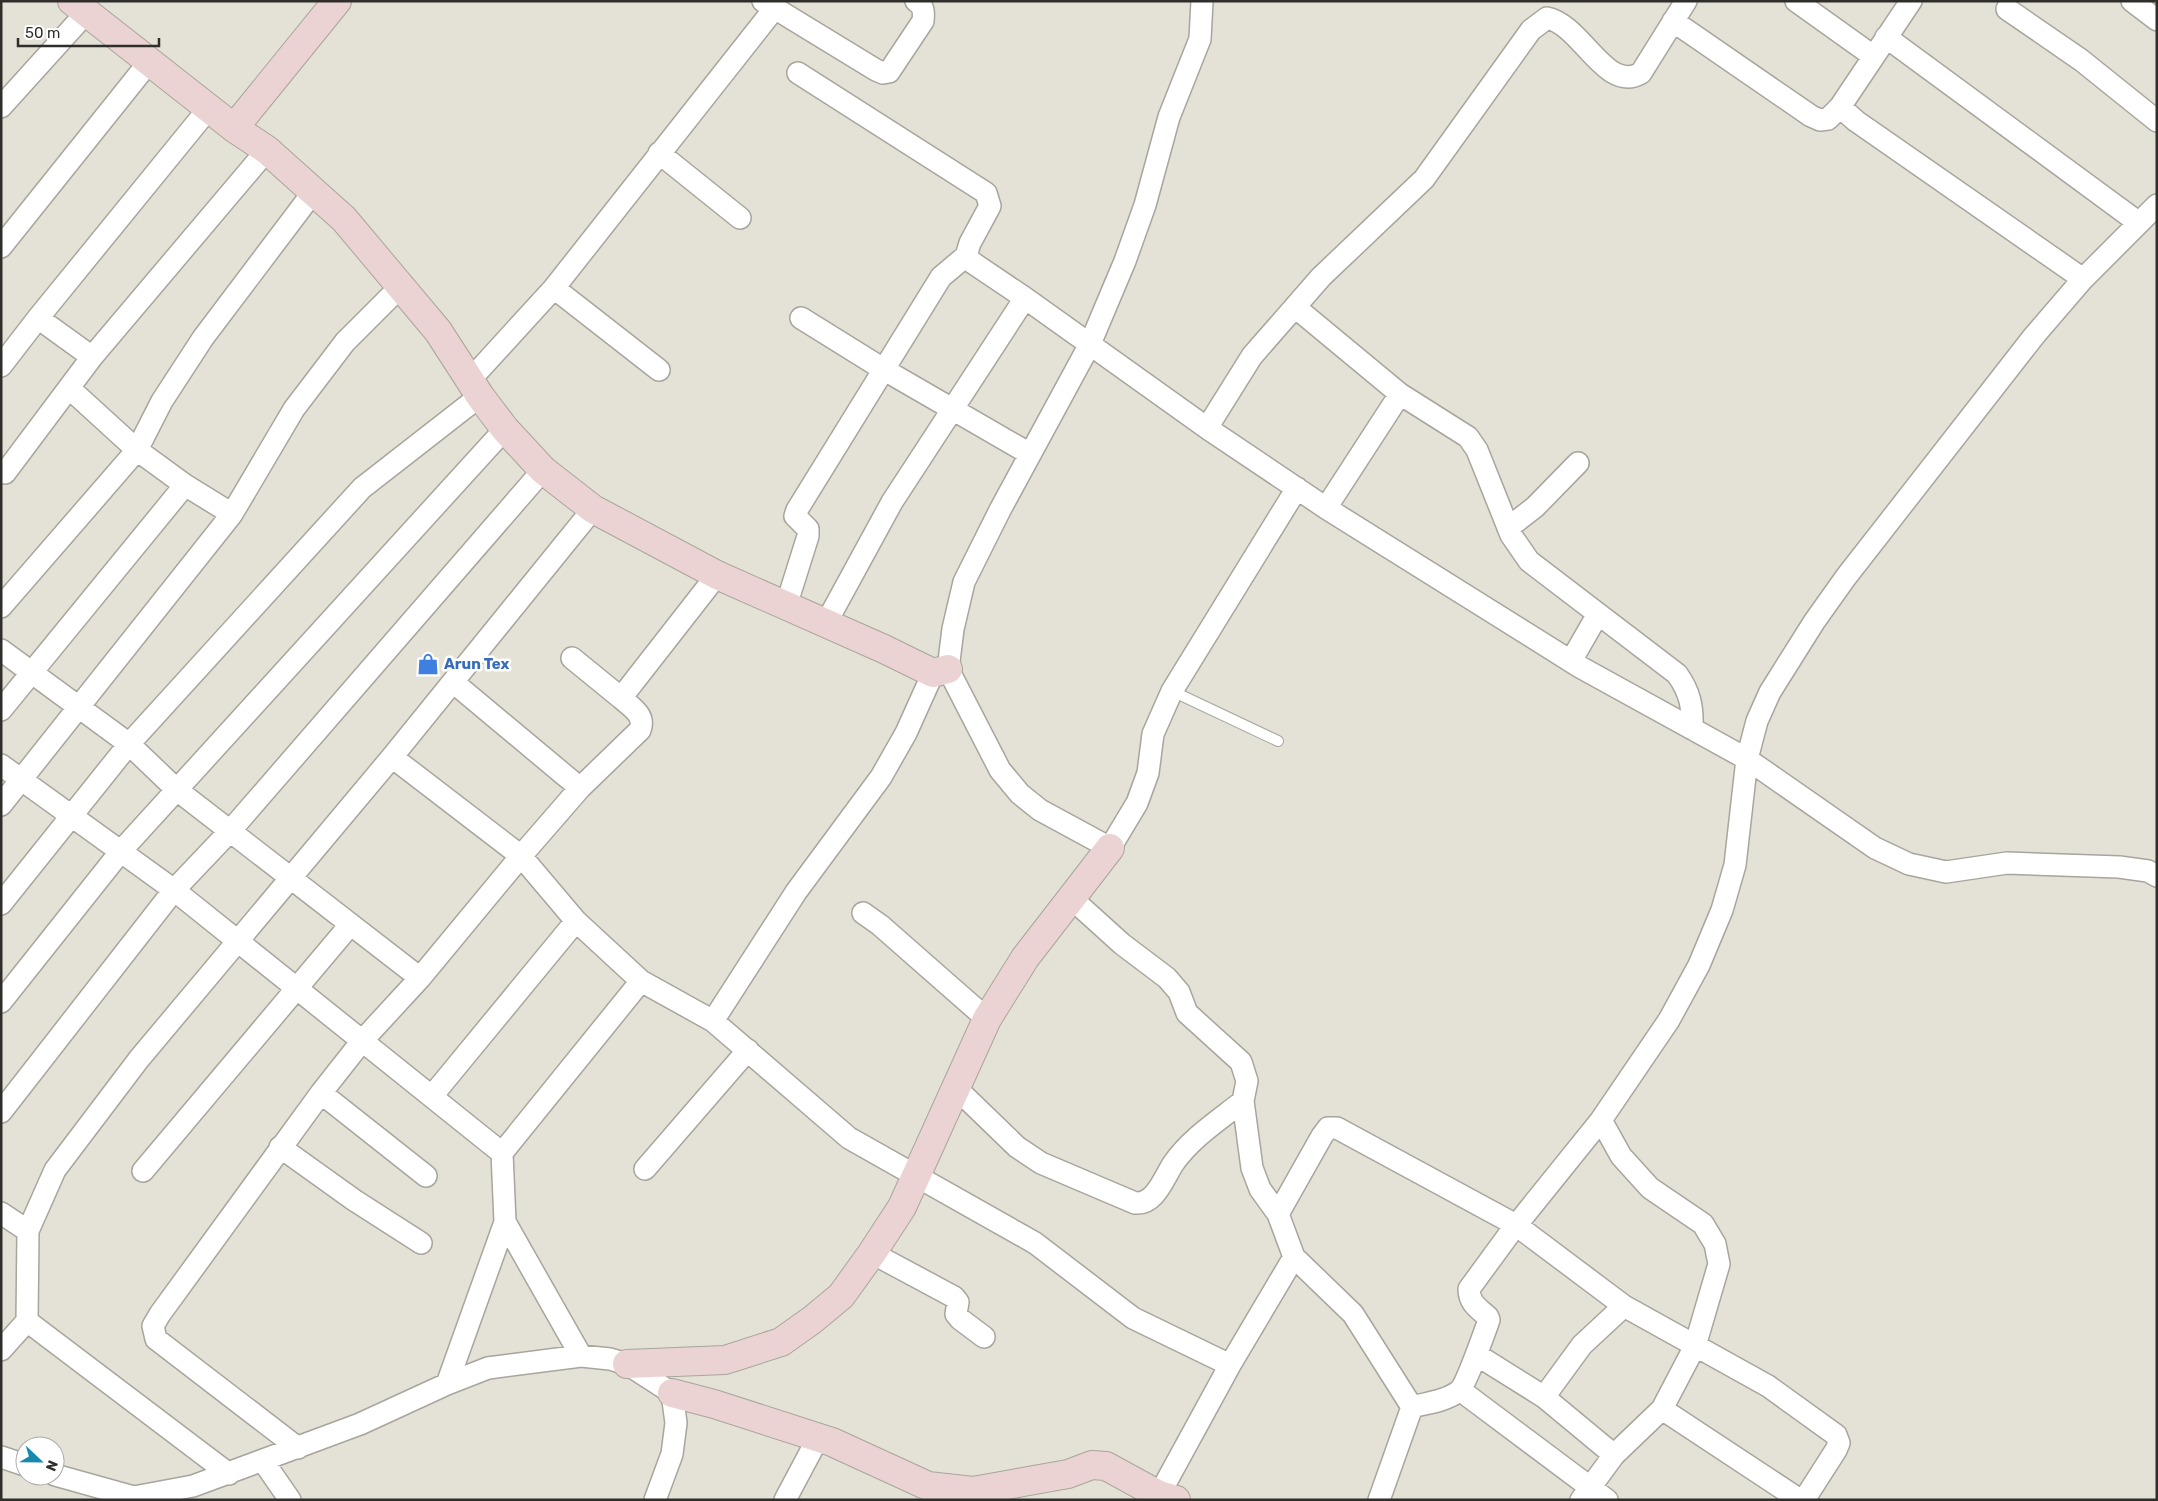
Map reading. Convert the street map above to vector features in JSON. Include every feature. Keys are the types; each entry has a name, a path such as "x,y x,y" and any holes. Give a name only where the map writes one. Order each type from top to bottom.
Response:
{"street":[{"path":"234,128 337,1"},
{"path":"1,904 129,744 362,488 475,388 659,153 769,5 883,73 890,72 923,21 924,12 916,1"},
{"path":"1207,428 1252,356 1294,307 1363,236 1424,179 1531,30 1547,18 1564,24 1612,73 1623,78 1634,78 1641,73 1686,1"},
{"path":"1796,1 1873,56"},
{"path":"1673,21 1811,116 1820,120 1828,119 1840,107 1911,1"},
{"path":"2132,1 2157,20"},
{"path":"714,1021 796,892 881,777 940,671 953,629 964,582 1030,454 1090,344 1125,261 1144,205 1169,117 1200,39 1203,2"},
{"path":"1,106 79,7 234,128 267,150 344,219 438,331 475,388 505,429 542,470 593,509 717,575 940,671 1000,770 1020,794 1040,810 1110,848"},
{"path":"2007,9 2081,60 2157,121"},
{"path":"1886,37 2139,223"},
{"path":"1,247 149,62"},
{"path":"786,606 808,536 808,529 795,516 796,510 941,277 966,256 970,243 990,206 986,194 798,73"},
{"path":"1840,107 1856,121 2083,279"},
{"path":"1,366 209,108"},
{"path":"5,472 92,357 267,150"},
{"path":"659,153 740,218"},
{"path":"1,607 138,450 162,401 204,338 314,191"},
{"path":"1412,1407 1440,1400 1460,1390 1489,1320 1474,1305 1469,1296 1469,1289 1516,1225 1587,1135 1602,1120 1669,1020 1699,965 1718,919 1735,865 1747,760 1757,721 1770,692 1814,622 1846,578 2034,336 2083,279 2157,206"},
{"path":"966,256 973,263 1207,428 1326,508 1571,661 1747,760 1875,848 1909,864 1946,872 2007,863 2119,867 2148,872 2157,876"},
{"path":"1,805 232,514 294,409 345,342 401,286"},
{"path":"554,288 659,370"},
{"path":"826,623 892,502 1025,298"},
{"path":"1294,307 1400,394 1468,437 1476,450 1508,528 1529,561 1678,674 1688,690 1693,710 1692,729"},
{"path":"38,318 92,357"},
{"path":"801,318 883,369 1030,454"},
{"path":"69,388 138,450 185,485 232,514"},
{"path":"1326,508 1400,394"},
{"path":"1,1002 122,851 505,429"},
{"path":"1508,528 1535,507 1578,463"},
{"path":"1,1112 174,890 231,830 542,470"},
{"path":"1,710 185,485"},
{"path":"627,1364 725,1360 781,1342 812,1320 840,1296 872,1254 902,1207 914,1176 988,1019 1025,958 1070,897 1110,848 1137,803 1148,773 1153,734 1172,691 1296,488"},
{"path":"1,1350 27,1321 26,1266 28,1231 54,1170 139,1059 392,757 593,509"},
{"path":"621,698 717,575"},
{"path":"1571,661 1598,614"},
{"path":"1,650 129,744 177,790 420,978"},
{"path":"298,1448 156,1339 153,1326 280,1147 362,1041 420,978 580,788 640,730 643,724 641,716 572,658"},
{"path":"453,682 580,788"},
{"path":"392,757 521,856 576,921 640,981 714,1021 849,1138 1035,1243 1133,1318 1230,1365"},
{"path":"1,765 174,890 502,1153"},
{"path":"1070,897 1122,944 1167,978 1179,992 1187,1014 1241,1062 1247,1081 1243,1101 1252,1168 1260,1189 1278,1214 1294,1257 1353,1314 1412,1407"},
{"path":"863,913 880,925 988,1019"},
{"path":"432,1096 576,921"},
{"path":"143,1171 350,924"},
{"path":"448,1384 505,1222 502,1153 640,981"},
{"path":"645,1169 748,1050"},
{"path":"956,1088 1017,1147 1041,1163 1135,1203 1142,1204 1149,1201 1175,1162 1194,1140 1243,1101"},
{"path":"321,1093 426,1176"},
{"path":"1586,1493 1614,1455 1662,1409 1695,1346 1719,1264 1716,1244 1703,1224 1650,1188 1621,1156 1602,1120"},
{"path":"1278,1214 1322,1136 1328,1128 1338,1128 1516,1225 1624,1306 1768,1386 1836,1435 1839,1443 1836,1450 1804,1500"},
{"path":"280,1147 354,1200 421,1243"},
{"path":"1,1212 28,1231"},
{"path":"505,1222 580,1356"},
{"path":"872,1254 954,1297 958,1302 956,1314 984,1336"},
{"path":"65,1478 134,1498 193,1486 360,1424 488,1368 580,1356 610,1359 627,1364 672,1393 714,1404 832,1442 928,1486 983,1495 1068,1474 1092,1465 1106,1466 1168,1497 1230,1365 1294,1257"},
{"path":"1544,1397 1582,1344 1624,1306"},
{"path":"27,1321 229,1474"},
{"path":"1476,1355 1544,1397 1614,1455"},
{"path":"1460,1390 1586,1493 1608,1500"},
{"path":"655,1500 672,1454 676,1423 672,1393"},
{"path":"1378,1500 1412,1407"},
{"path":"1662,1409 1800,1500"},
{"path":"784,1500 818,1438"},
{"path":"1,1457 15,1462"},
{"path":"263,1461 290,1500"}],"lane":[{"path":"1172,691 1278,741"}],"place":[{"name":"Arun Tex","path":"428,664"}]}
